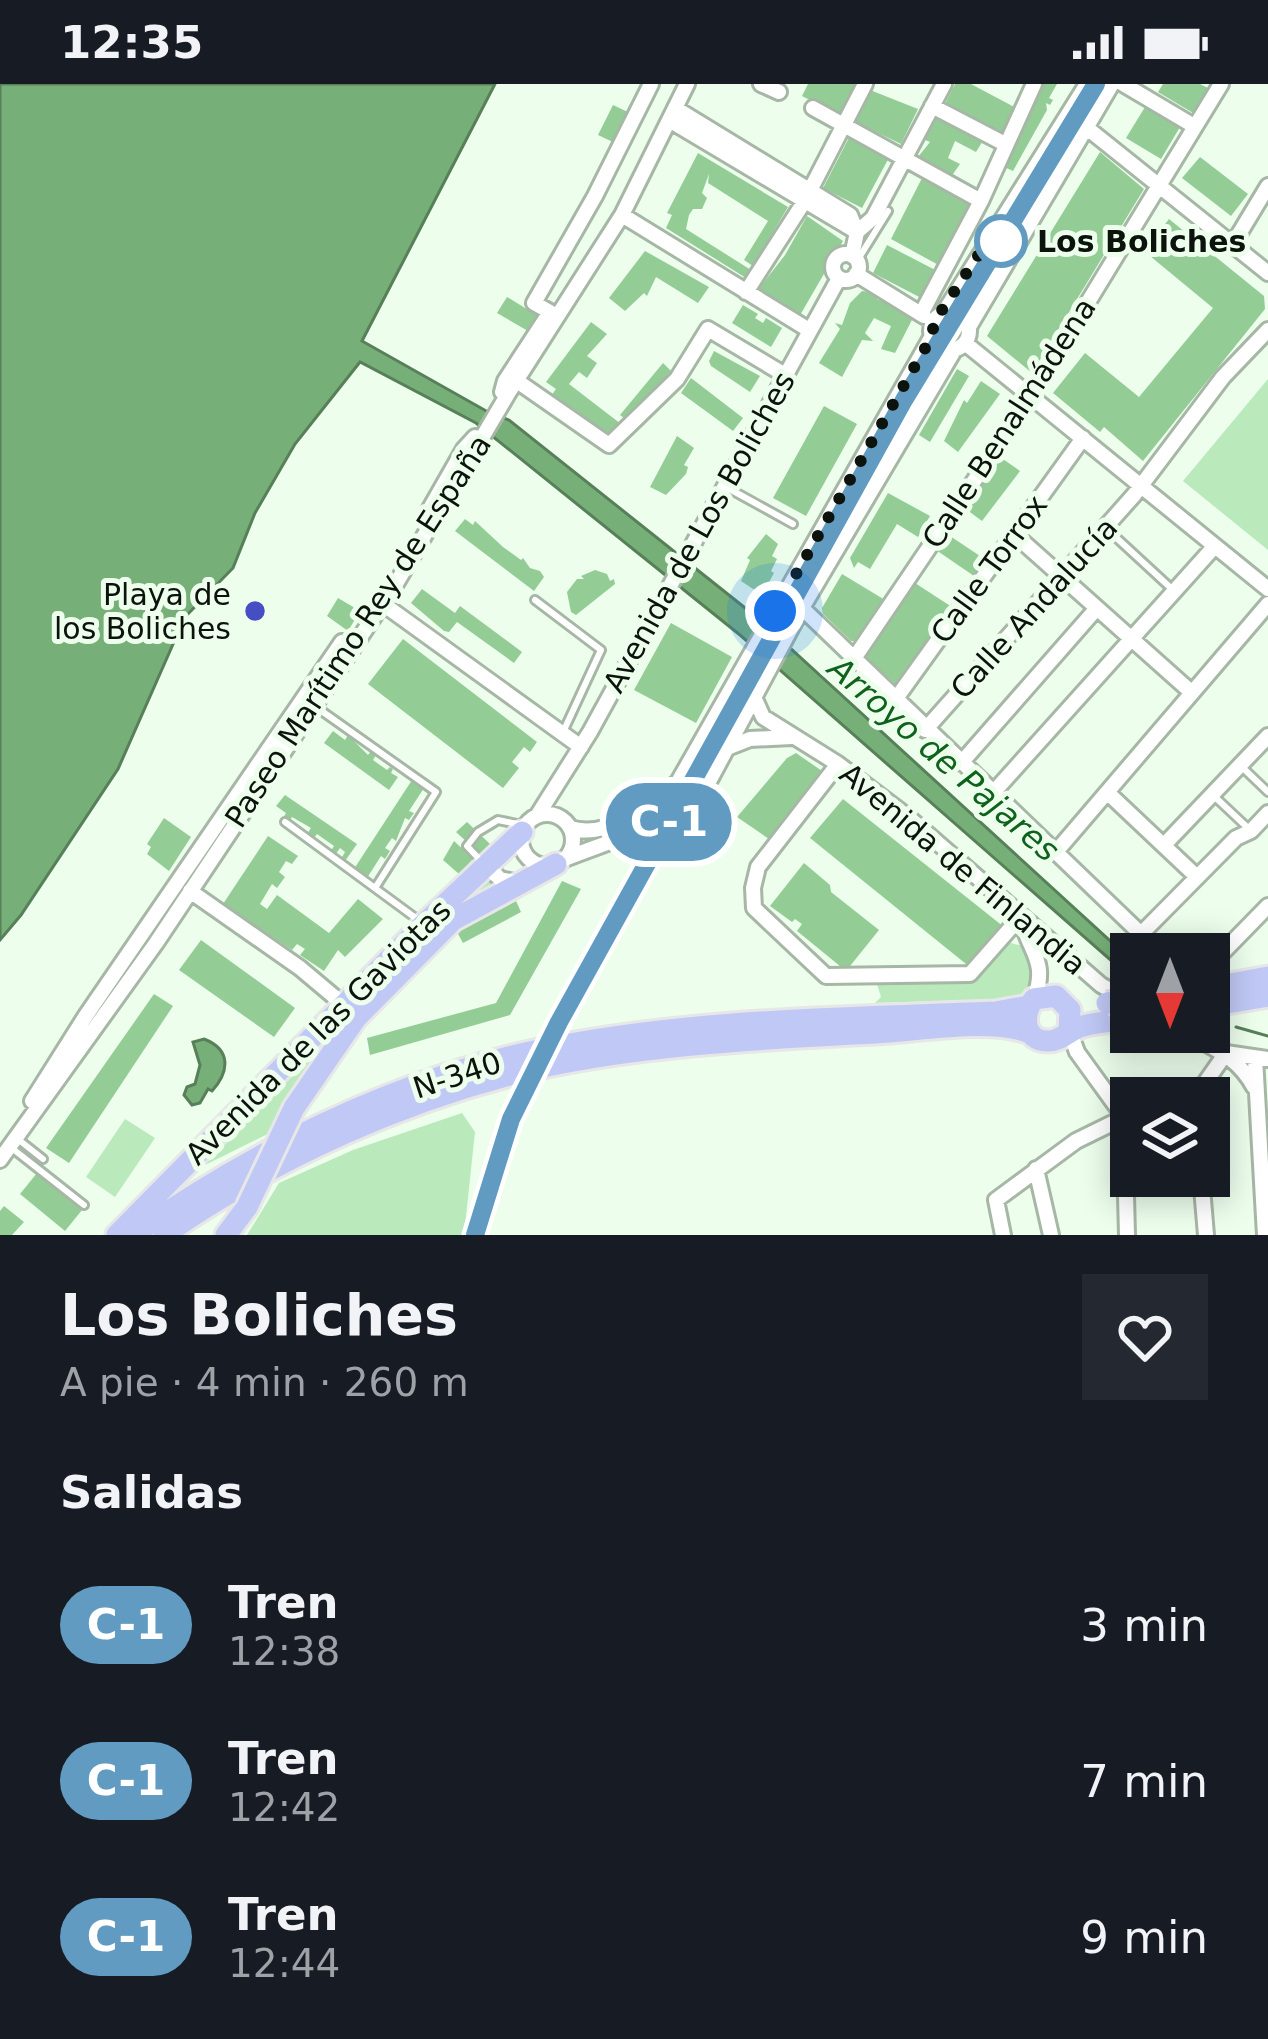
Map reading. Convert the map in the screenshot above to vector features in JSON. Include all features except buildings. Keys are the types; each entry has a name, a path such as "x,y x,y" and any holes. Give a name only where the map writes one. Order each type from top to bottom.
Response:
{"main road":[{"name":"Avenida de las Gaviotas","path":"117,1235 528,825"},
{"name":"Avenida de las Gaviotas","path":"226,1235 247,1207 294,1108 341,1036 468,909 559,862"},
{"path":"1230,984 1268,977"},
{"name":"N-340","path":"133,1235 196,1191 278,1146 446,1075 538,1050 725,1026 995,1012 1045,995 1064,1002 1110,1004"},
{"path":"1230,1003 1268,996"},
{"path":"1030,1033 1026,1023 1031,1002"},
{"path":"1064,1002 1071,1018 1066,1041"},
{"name":"N-340","path":"164,1235 252,1180 352,1131 451,1092 540,1068 641,1052 997,1027 1030,1033 1043,1041 1066,1041 1110,1020"}],"street":[{"path":"651,84 596,196 534,303 550,312 510,388 609,446 677,379 708,329 785,375"},
{"name":"Paseo Marítimo Rey de España","path":"6,1148 190,891 383,604 474,445 622,215 687,84"},
{"path":"761,84 778,92"},
{"path":"746,292 807,196 865,84"},
{"path":"839,278 850,279 857,232 873,218 944,84"},
{"path":"963,340 938,346 932,322 1034,84"},
{"path":"1087,84 932,322 678,782 619,822 588,832 570,828 557,816 528,825 527,856 541,865 559,862 692,802 705,789 802,608 1112,84"},
{"path":"1123,84 1194,126"},
{"name":"Calle Benalmádena","path":"854,660 1031,395 1221,84"},
{"path":"932,106 1005,144"},
{"path":"813,108 982,201"},
{"path":"672,114 857,232"},
{"path":"1087,128 1268,273"},
{"path":"1234,244 1266,192"},
{"path":"622,215 809,330"},
{"name":"Avenida de Los Boliches","path":"528,825 559,787 726,487 839,278 834,262 843,254 855,264"},
{"path":"855,264 932,322"},
{"path":"932,322 959,314 963,340 1268,589"},
{"name":"Calle Andalucía","path":"925,730 1106,527 1223,377 1268,331"},
{"name":"Calle Torrox","path":"895,700 1083,438"},
{"path":"6,1148 85,1017 342,642 356,642 464,449 474,445"},
{"path":"1014,533 1190,691"},
{"path":"992,794 1214,547"},
{"path":"383,604 581,747"},
{"path":"1055,853 1268,604"},
{"path":"802,608 1141,934 1236,838 1268,813"},
{"path":"961,764 1097,608"},
{"name":"Avenida de Finlandia","path":"754,698 763,717 838,764 908,817 1110,993"},
{"path":"1164,845 1268,736"},
{"path":"727,748 750,739 794,737"},
{"path":"838,764 758,867 754,908 826,976 970,974 1022,916 1042,975 1031,1002"},
{"name":"Avenida de Los Boliches","path":"557,816 559,787"},
{"path":"1108,793 1197,877"},
{"path":"559,862 571,849 570,828"},
{"path":"485,866 500,879 519,883"},
{"path":"190,891 344,1005"},
{"path":"1230,945 1268,905"},
{"path":"1066,1041 1110,1099"},
{"path":"1226,1054 1262,1058 1256,1091"},
{"path":"1226,1054 1256,1091 1263,1128 1265,1235"},
{"path":"1207,1077 1226,1054"},
{"path":"1003,1235 996,1200 1076,1142 1110,1128"},
{"path":"1036,1169 1051,1235"},
{"path":"1127,1197 1127,1235"},
{"path":"1203,1197 1206,1235"}],"lane":[{"path":"855,264 888,211"},
{"path":"726,487 793,524"},
{"path":"1106,527 1174,590"},
{"path":"535,600 601,650 563,734"},
{"path":"316,706 436,792 375,887"},
{"path":"1240,765 1268,792"},
{"path":"1213,794 1251,830"},
{"path":"285,822 424,925"},
{"path":"6,1148 43,1159"},
{"path":"6,1148 84,1205"}],"shaded area":[{"path":"0,84 495,84 362,341 509,420 754,615 1110,941 1110,960 740,635 476,423 360,362 295,444 255,513 233,568 185,617 118,769 0,940"},
{"path":"1268,379 1268,550 1183,481"},
{"path":"487,874 505,886 344,1022 314,1060 276,1130 199,1168"},
{"path":"1004,941 1022,946 1030,959 1034,980 1020,995 875,1003 881,997 876,981 970,979"},
{"path":"204,1039 223,1055 224,1069 212,1091 208,1089 200,1103 192,1105 184,1095 195,1084 200,1065 193,1042"},
{"path":"462,1113 475,1132 464,1235 247,1235 279,1183 353,1150"},
{"path":"125,1119 155,1138 115,1197 86,1177"}],"waterway":[{"path":"1236,1027 1268,1036"}],"railway":[{"path":"475,1235 511,1119 559,1022 904,400 1096,84"}],"train":[{"name":"C-1","path":"475,1235 511,1119 559,1022 904,400 1096,84"}],"place":[{"name":"Los Boliches","path":"1001,241"},
{"name":"Playa de los Boliches","path":"255,611"}],"route":[{"path":"775,611 932,336 934,322 993,233 1001,241"}],"water label":[{"name":"Arroyo de Pajares","path":"944,759"}]}
